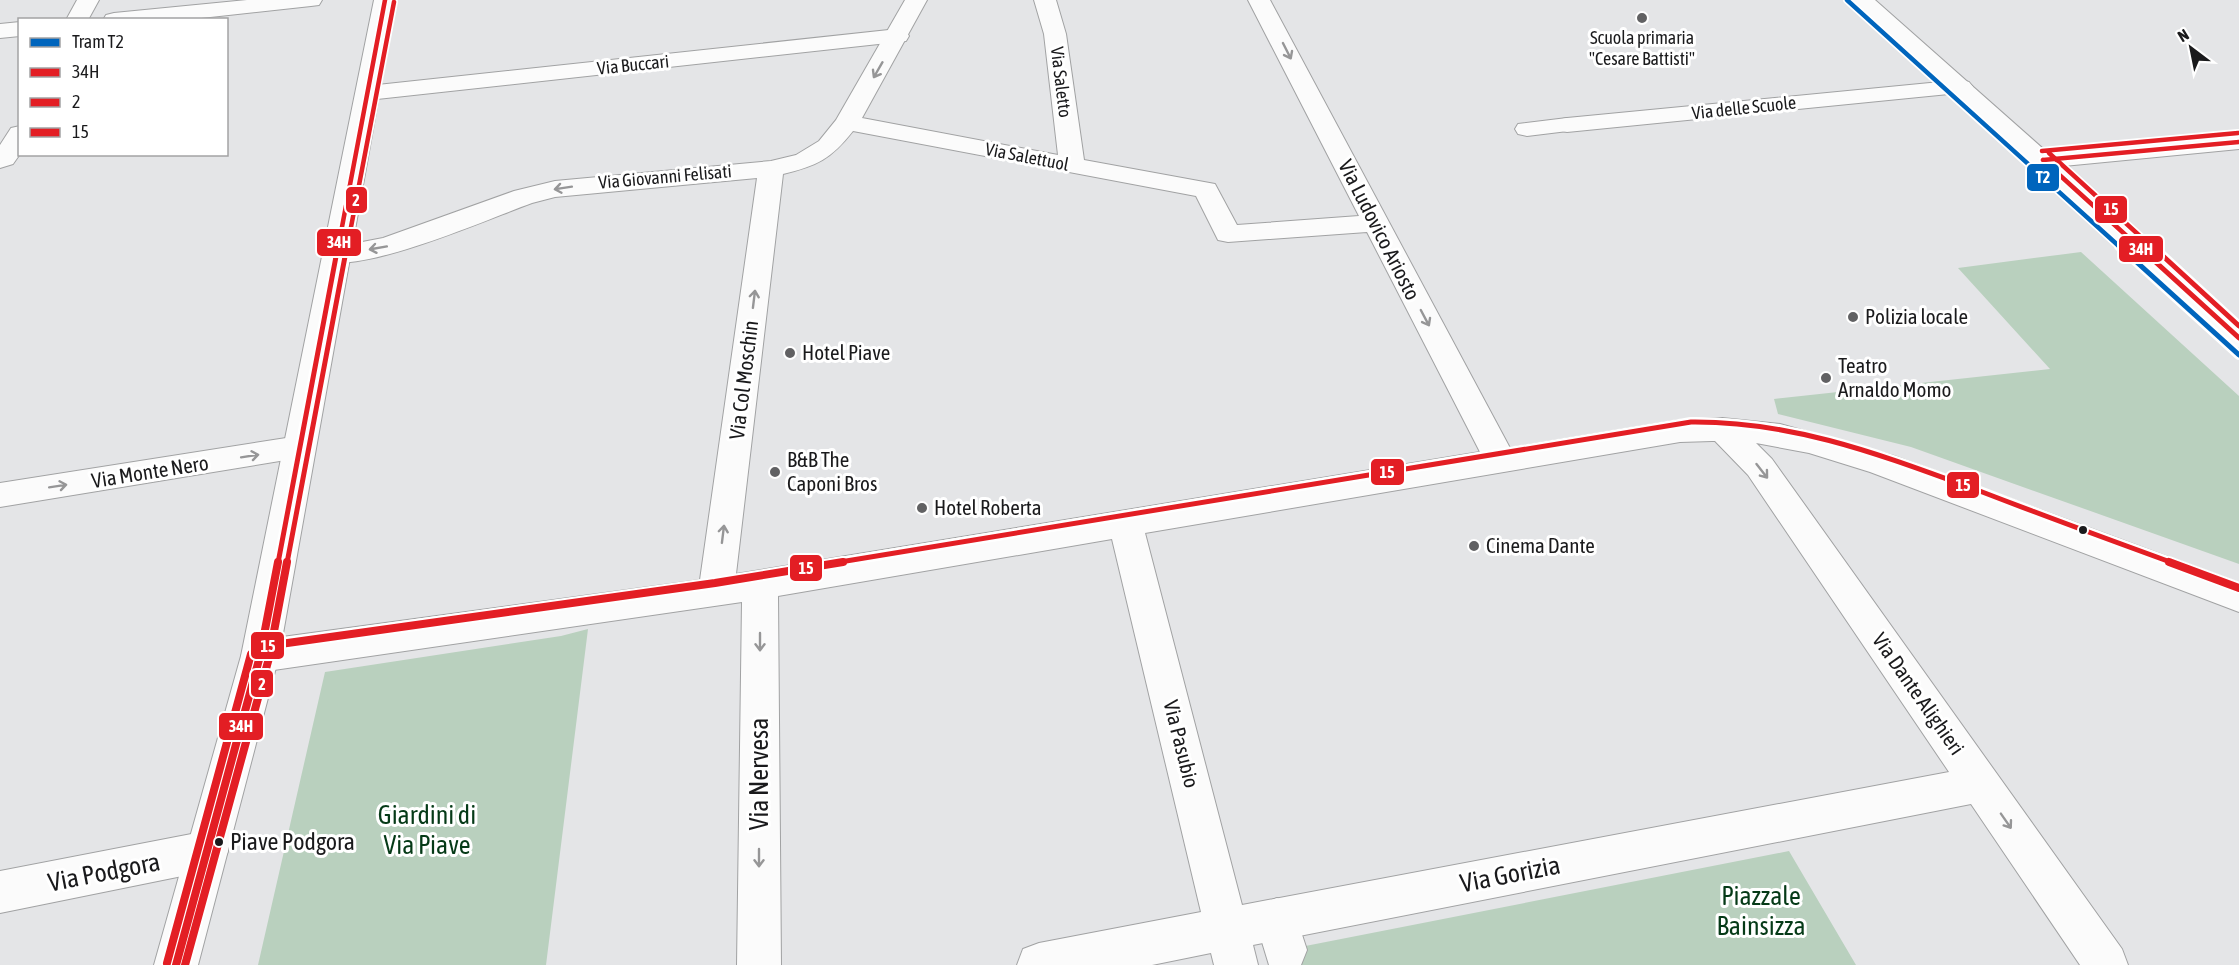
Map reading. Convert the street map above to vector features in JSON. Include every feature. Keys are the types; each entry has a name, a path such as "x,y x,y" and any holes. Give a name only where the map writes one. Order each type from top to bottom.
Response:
{"street":[{"path":"78,18 88,0"},
{"path":"134,18 311,0"},
{"path":"176,965 260,656 385,0"},
{"name":"Via Giovanni Felisati","path":"336,255 388,246 523,198 555,189 771,169 805,160 828,146 847,123 898,36 916,0"},
{"name":"Via Saletto","path":"1045,0 1055,34 1072,165"},
{"name":"Via Ludovico Ariosto","path":"1259,0 1500,460"},
{"path":"1863,0 2239,338"},
{"path":"0,31 18,29"},
{"name":"Via Buccari","path":"368,93 898,36"},
{"name":"Via delle Scuole","path":"1527,129 1961,87"},
{"name":"Via Salettuol","path":"847,123 1206,190 1228,234 1374,223"},
{"path":"0,160 4,159 18,136"},
{"path":"2043,160 2239,142"},
{"name":"Via Col Moschin","path":"716,592 771,169"},
{"path":"260,656 716,592 1680,430 1722,429 1767,433 1826,447 1882,464 2239,598"},
{"name":"Via Dante Alighieri","path":"1722,429 1760,467 2106,965"},
{"name":"Via Monte Nero","path":"0,495 299,448"},
{"name":"Via Pasubio","path":"1125,522 1232,947"},
{"name":"Via Nervesa","path":"759,965 760,584"},
{"name":"Via Gorizia","path":"1039,965 1232,947 1980,784"},
{"name":"Via Podgora","path":"0,892 207,851"}],"green space":[{"path":"2081,252 2239,396 2239,564 1911,447 1778,414 1774,399 2050,369 1958,268"},
{"name":"Giardini di Via Piave","path":"588,629 546,965 258,965 325,672 561,636"},
{"name":"Piazzale Bainsizza","path":"1789,851 1856,965 1289,965 1285,950"}],"tram line":[{"name":"T2","path":"1847,0 2239,355"}],"transit line":[{"name":"34H","path":"176,965 260,656 385,0"},
{"name":"2","path":"185,965 269,658 394,2"},
{"name":"15","path":"2042,151 2238,133"},
{"name":"34H","path":"2043,160 2239,142"},
{"name":"15","path":"2049,153 2239,326"},
{"name":"34H","path":"2043,160 2239,338"},
{"name":"15","path":"167,963 251,654 259,647 715,583 1691,422 1767,426 1859,448 2239,588"}],"place":[{"name":"Scuola primaria \"Cesare Battisti\"","path":"1642,18"},
{"name":"Polizia locale","path":"1853,317"},
{"name":"Hotel Piave","path":"790,353"},
{"name":"Teatro Arnaldo Momo","path":"1826,378"},
{"name":"B&B The Caponi Bros","path":"775,472"},
{"name":"Hotel Roberta","path":"922,508"},
{"name":"Cinema Dante","path":"1474,546"},
{"name":"Piave Podgora","path":"219,842"}]}
